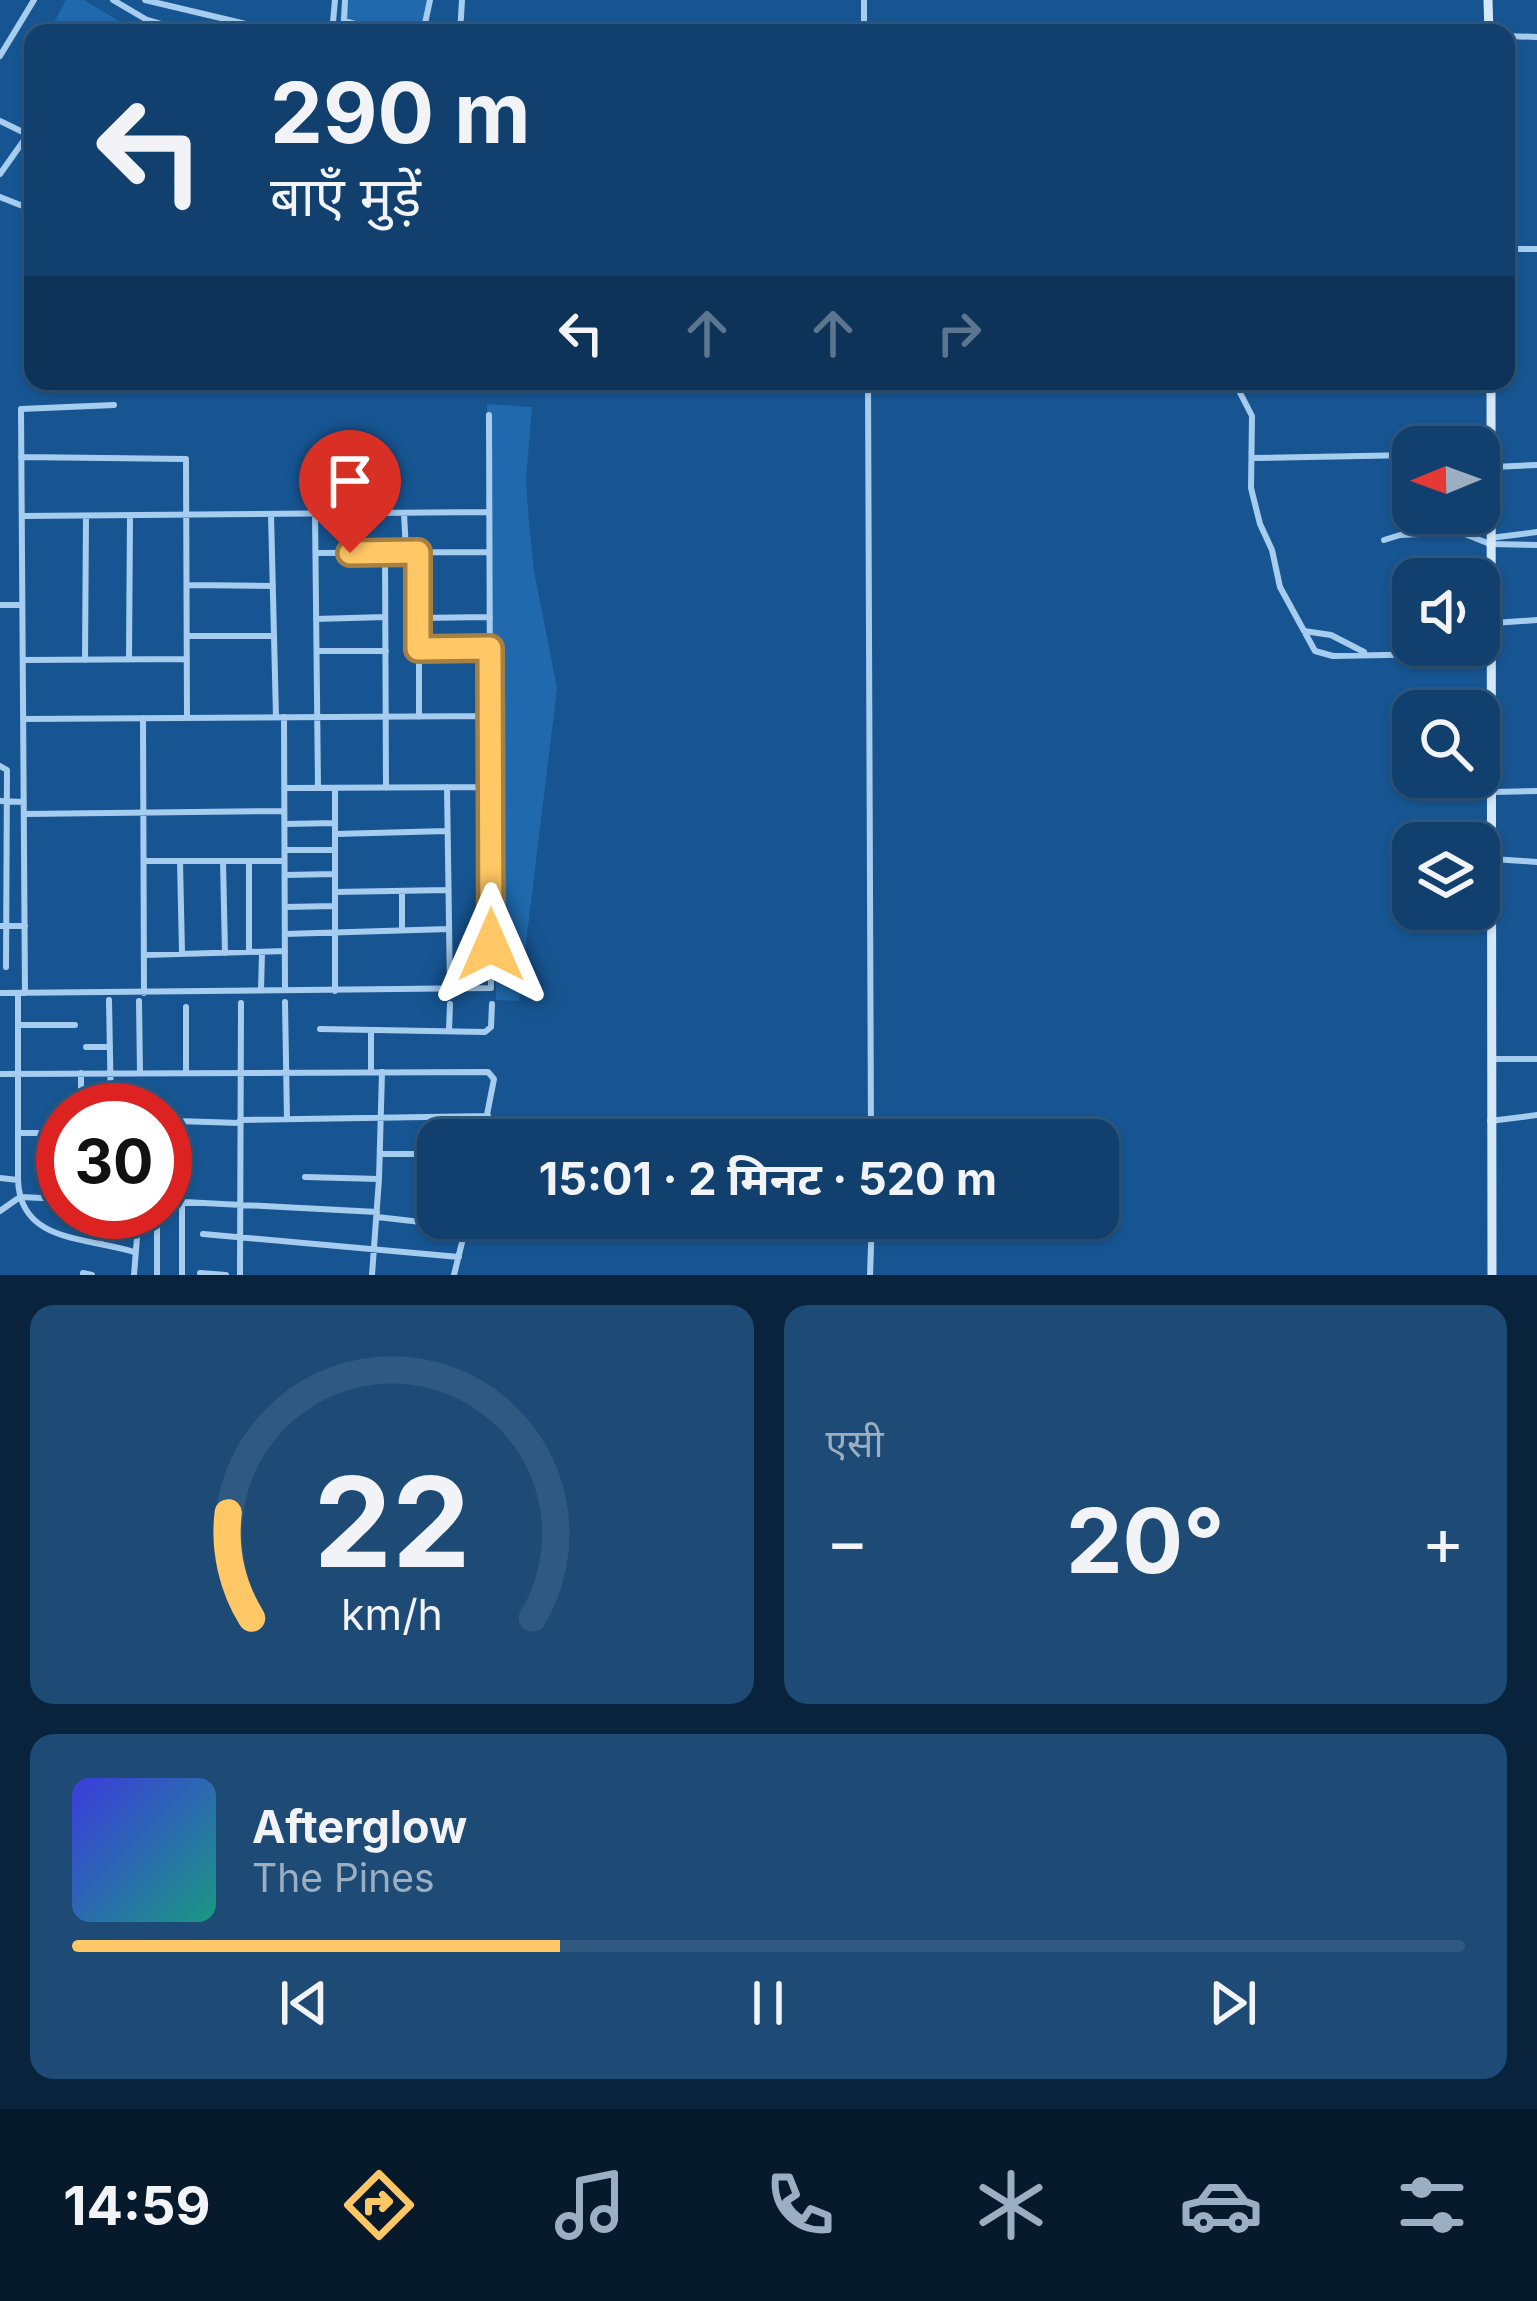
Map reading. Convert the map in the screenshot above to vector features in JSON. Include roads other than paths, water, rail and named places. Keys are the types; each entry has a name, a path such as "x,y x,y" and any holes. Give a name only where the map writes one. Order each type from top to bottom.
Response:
{"street":[{"path":"0,56 34,0"},
{"path":"113,0 161,24"},
{"path":"145,0 246,24"},
{"path":"345,0 344,21 355,24"},
{"path":"0,174 24,144"},
{"path":"868,390 871,1119"},
{"path":"1239,390 1251,412 1251,488 1260,524 1272,550 1278,581 1304,632 1322,654 1392,655"},
{"path":"1491,390 1492,426"},
{"path":"114,405 21,409 25,926 18,1025 18,1180 27,1214 41,1228 75,1241 134,1252"},
{"path":"0,993 491,988 489,415"},
{"path":"1253,458 1392,455"},
{"path":"21,457 185,458 187,718"},
{"path":"1500,467 1537,465"},
{"path":"22,516 489,512"},
{"path":"404,513 406,552"},
{"path":"271,514 285,788 285,992"},
{"path":"315,514 318,788"},
{"path":"129,659 130,515"},
{"path":"86,516 86,660"},
{"path":"1384,539 1460,532 1490,541 1537,544"},
{"path":"1490,541 1537,532"},
{"path":"1490,534 1490,558"},
{"path":"386,552 386,788"},
{"path":"418,552 418,717"},
{"path":"316,553 489,552"},
{"path":"187,585 273,586"},
{"path":"0,605 22,605"},
{"path":"316,619 386,617"},
{"path":"418,617 490,617"},
{"path":"1500,622 1537,620"},
{"path":"1304,632 1330,635 1366,655"},
{"path":"187,636 274,636"},
{"path":"418,649 490,648"},
{"path":"316,651 386,651"},
{"path":"23,660 187,658"},
{"path":"23,718 490,716"},
{"path":"143,718 144,993"},
{"path":"0,766 6,767 3,926 7,967"},
{"path":"447,787 450,990"},
{"path":"285,788 490,787"},
{"path":"334,991 335,788"},
{"path":"1500,792 1537,791"},
{"path":"3,801 24,802"},
{"path":"24,814 285,812"},
{"path":"285,824 335,823"},
{"path":"335,834 447,831"},
{"path":"285,850 335,850"},
{"path":"1500,860 1537,862"},
{"path":"144,861 285,861"},
{"path":"180,861 182,954"},
{"path":"224,861 225,953"},
{"path":"249,861 249,952"},
{"path":"285,874 335,874"},
{"path":"335,892 448,890"},
{"path":"402,891 402,929"},
{"path":"285,907 335,906"},
{"path":"3,926 25,926"},
{"path":"285,934 449,929"},
{"path":"1490,930 1492,1275"},
{"path":"144,955 285,951"},
{"path":"261,992 262,952"},
{"path":"110,1000 111,1083"},
{"path":"139,1001 140,1073"},
{"path":"285,1002 287,1119"},
{"path":"240,1275 241,1003"},
{"path":"449,1031 450,1004"},
{"path":"320,1029 488,1031 492,1004"},
{"path":"186,1007 186,1072"},
{"path":"18,1025 75,1025"},
{"path":"370,1030 371,1072"},
{"path":"86,1047 110,1047"},
{"path":"1490,1060 1537,1059"},
{"path":"81,1072 81,1083"},
{"path":"372,1275 382,1072"},
{"path":"0,1074 491,1073 487,1119"},
{"path":"1490,1121 1537,1115"},
{"path":"192,1121 488,1116"},
{"path":"19,1133 36,1133"},
{"path":"380,1154 417,1154"},
{"path":"305,1177 380,1179"},
{"path":"0,1178 18,1180"},
{"path":"0,1211 20,1197 36,1197"},
{"path":"192,1203 417,1218"},
{"path":"203,1234 459,1257"},
{"path":"101,1243 102,1239"},
{"path":"134,1275 136,1239"},
{"path":"157,1239 157,1275"},
{"path":"182,1239 182,1275"},
{"path":"454,1275 463,1239"},
{"path":"870,1275 871,1239"},
{"path":"200,1273 226,1275"}]}
